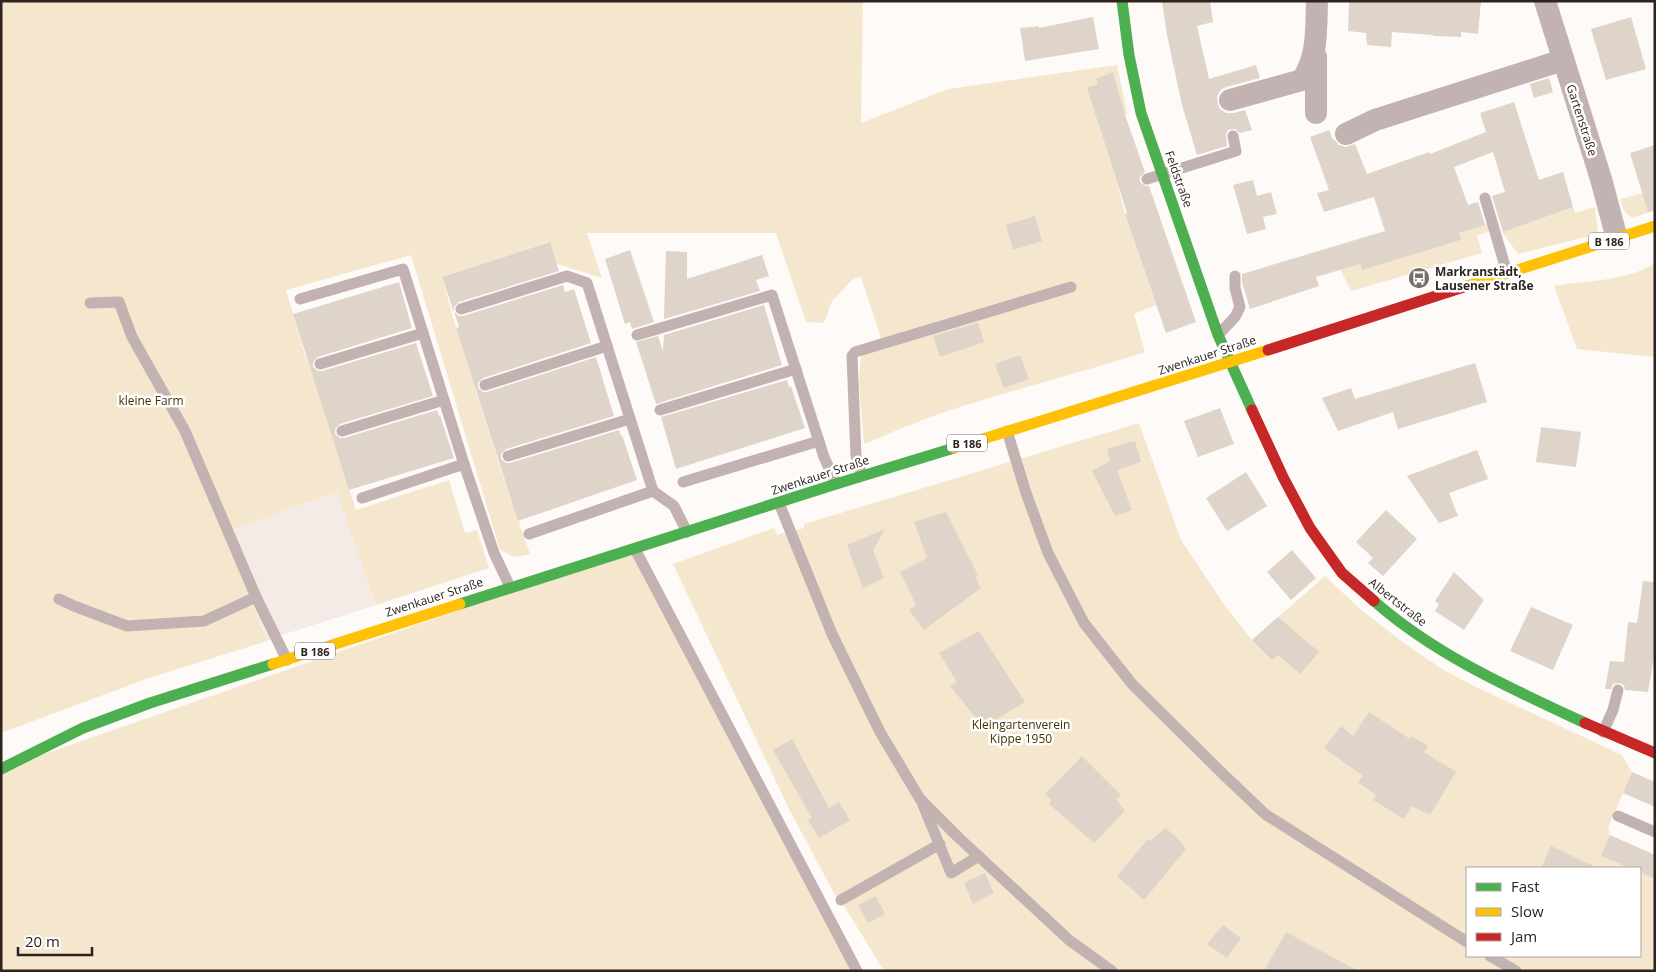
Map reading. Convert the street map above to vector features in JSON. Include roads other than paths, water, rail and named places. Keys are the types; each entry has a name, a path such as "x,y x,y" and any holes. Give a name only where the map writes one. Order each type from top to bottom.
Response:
{"main road":[{"name":"Feldstraße","path":"1122,1 1136,93 1150,144 1183,232 1218,335 1230,361"},
{"name":"Zwenkauer Straße","path":"1,768 83,728 150,703 510,587 1655,226"},
{"name":"Albertstraße","path":"1230,361 1295,501 1310,528 1342,573 1394,619 1427,642 1603,732 1655,754"}],"street":[{"path":"1316,113 1317,1"},
{"name":"Gartenstraße","path":"1545,1 1563,60 1595,181 1617,239"},
{"path":"1230,100 1302,80 1309,69 1316,46"},
{"path":"1346,134 1375,120 1563,60"}],"lane":[{"path":"1147,179 1236,151 1233,136"},
{"path":"1485,198 1507,274"},
{"path":"300,299 403,269 464,464 494,552 510,587"},
{"path":"462,309 566,276 587,283 653,491 674,506 687,532"},
{"path":"1218,335 1235,317 1240,307 1234,288 1234,276"},
{"path":"862,476 856,456 852,356 855,352 1071,288"},
{"path":"637,335 772,294 824,457 836,484"},
{"path":"90,303 119,302 132,336 185,431 256,597 287,660"},
{"path":"320,364 423,333"},
{"path":"485,384 607,346"},
{"path":"660,410 796,369"},
{"path":"342,431 444,400"},
{"path":"508,456 630,418"},
{"path":"1007,431 1031,507 1052,560 1084,623 1132,684 1266,814 1466,941"},
{"path":"683,482 819,441"},
{"path":"362,498 464,464"},
{"path":"530,534 653,491"},
{"path":"778,503 832,634 880,732 920,799 951,873 979,856"},
{"path":"635,549 857,971"},
{"path":"59,599 127,626 204,621 256,597"},
{"path":"1603,732 1613,710 1618,690"},
{"path":"920,799 959,838 1069,940 1112,971"},
{"path":"1618,816 1655,832"},
{"path":"840,900 940,844"},
{"path":"1492,957 1516,971"}],"place":[{"name":"Markranstädt, Lausener Straße","path":"1419,278"}],"park label":[{"name":"kleine Farm","path":"151,400"},
{"name":"Kleingartenverein Kippe 1950","path":"1021,731"}]}
